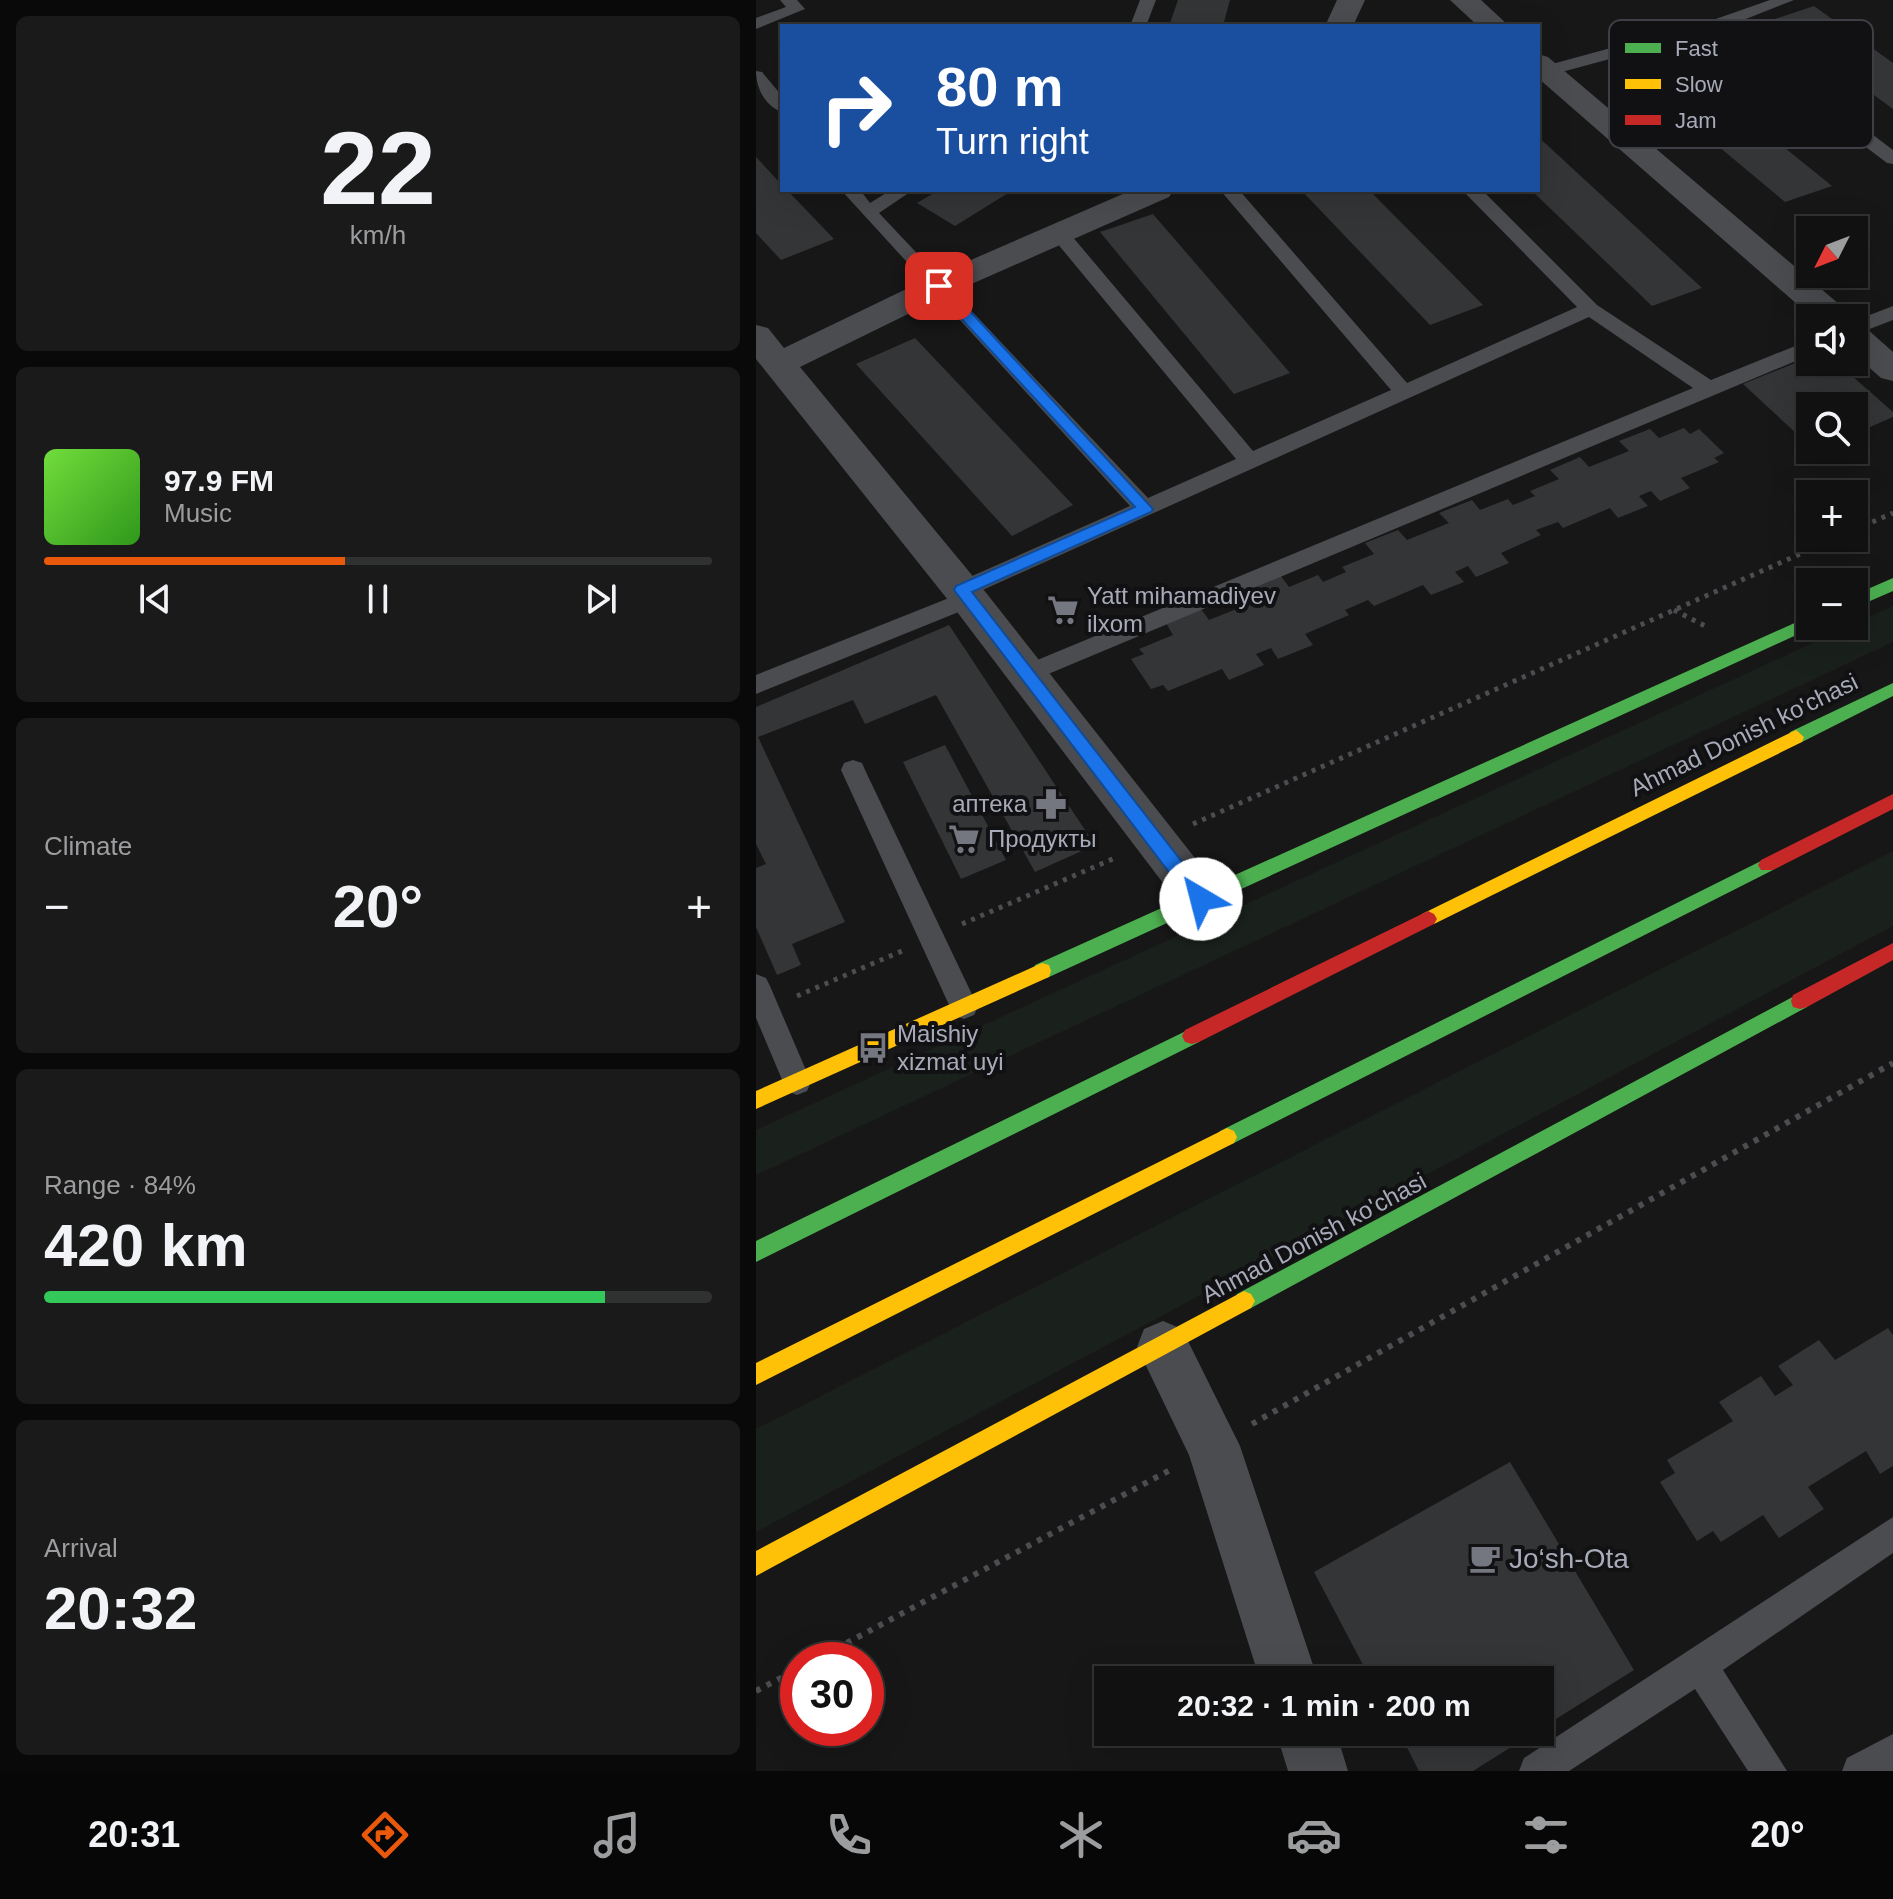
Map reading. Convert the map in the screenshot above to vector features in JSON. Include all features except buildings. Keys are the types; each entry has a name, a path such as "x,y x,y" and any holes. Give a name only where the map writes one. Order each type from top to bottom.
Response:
{"main road":[{"path":"1868,596 1893,584"},
{"path":"756,1100 1796,628"},
{"name":"Ahmad Donish ko'chasi","path":"756,1252 1893,689"},
{"path":"756,1374 1893,801"},
{"name":"Ahmad Donish ko'chasi","path":"756,1564 1893,951"},
{"path":"798,1210 896,1180"}],"street":[{"path":"1340,24 1351,0"},
{"path":"1464,0 1493,24"},
{"path":"1543,67 1609,124"},
{"path":"1637,148 1818,304"},
{"path":"1153,192 939,286 768,350 965,594 1201,899"},
{"path":"1868,348 1893,370"},
{"path":"1163,1347 1213,1446 1284,1666"},
{"path":"1310,1746 1318,1771"}],"lane":[{"path":"756,24 797,9 788,0"},
{"path":"1139,24 1148,0"},
{"path":"1730,20 1786,0"},
{"path":"1543,67 1609,51"},
{"path":"756,76 780,105"},
{"path":"1873,144 1893,159"},
{"path":"852,192 1145,509"},
{"path":"868,212 901,192"},
{"path":"1231,192 1403,391"},
{"path":"1473,192 1590,309 1709,389"},
{"path":"1059,233 1249,460"},
{"path":"756,685 965,594 1249,460 1590,309"},
{"path":"1868,323 1893,312"},
{"path":"1026,674 1796,353"},
{"path":"853,770 964,1007"},
{"path":"761,998 797,1082"},
{"path":"1537,1771 1700,1666 1893,1533"},
{"path":"1700,1666 1769,1771"},
{"path":"1860,1771 1893,1752"}],"path":[{"path":"1868,524 1893,513"},
{"path":"761,998 931,938 1804,552"},
{"path":"1674,610 1704,628"},
{"path":"848,1642 1213,1446 1893,1063"},
{"path":"756,1691 780,1678"}],"shaded area":[{"path":"1893,606 1893,642 756,1175 756,1130 1819,640 1868,640 1868,618"},
{"path":"1893,851 1893,926 756,1532 756,1429"}],"traffic: fast":[{"path":"1868,596 1893,584"},
{"path":"1042,971 1796,628"},
{"path":"1796,737 1893,689"},
{"path":"1227,1137 1767,865"},
{"path":"1244,1301 1800,1001"},
{"path":"756,1252 1192,1036"}],"traffic: slow":[{"path":"1428,919 1796,737"},
{"path":"756,1100 1042,971"},
{"path":"756,1374 1227,1137"},
{"path":"756,1564 1244,1301"}],"traffic: jam":[{"path":"1767,865 1893,801"},
{"path":"1192,1036 1428,919"},
{"path":"1800,1001 1893,951"}],"place":[{"name":"Yatt mihamadiyev ilxom","path":"1063,610"},
{"name":"аптека","path":"1051,804"},
{"name":"Продукты","path":"964,839"},
{"name":"Maishiy xizmat uyi","path":"873,1048"},
{"name":"Jo‘sh-Ota","path":"1485,1558"}],"route":[{"path":"939,286 1145,509 962,590 1201,899"}]}
